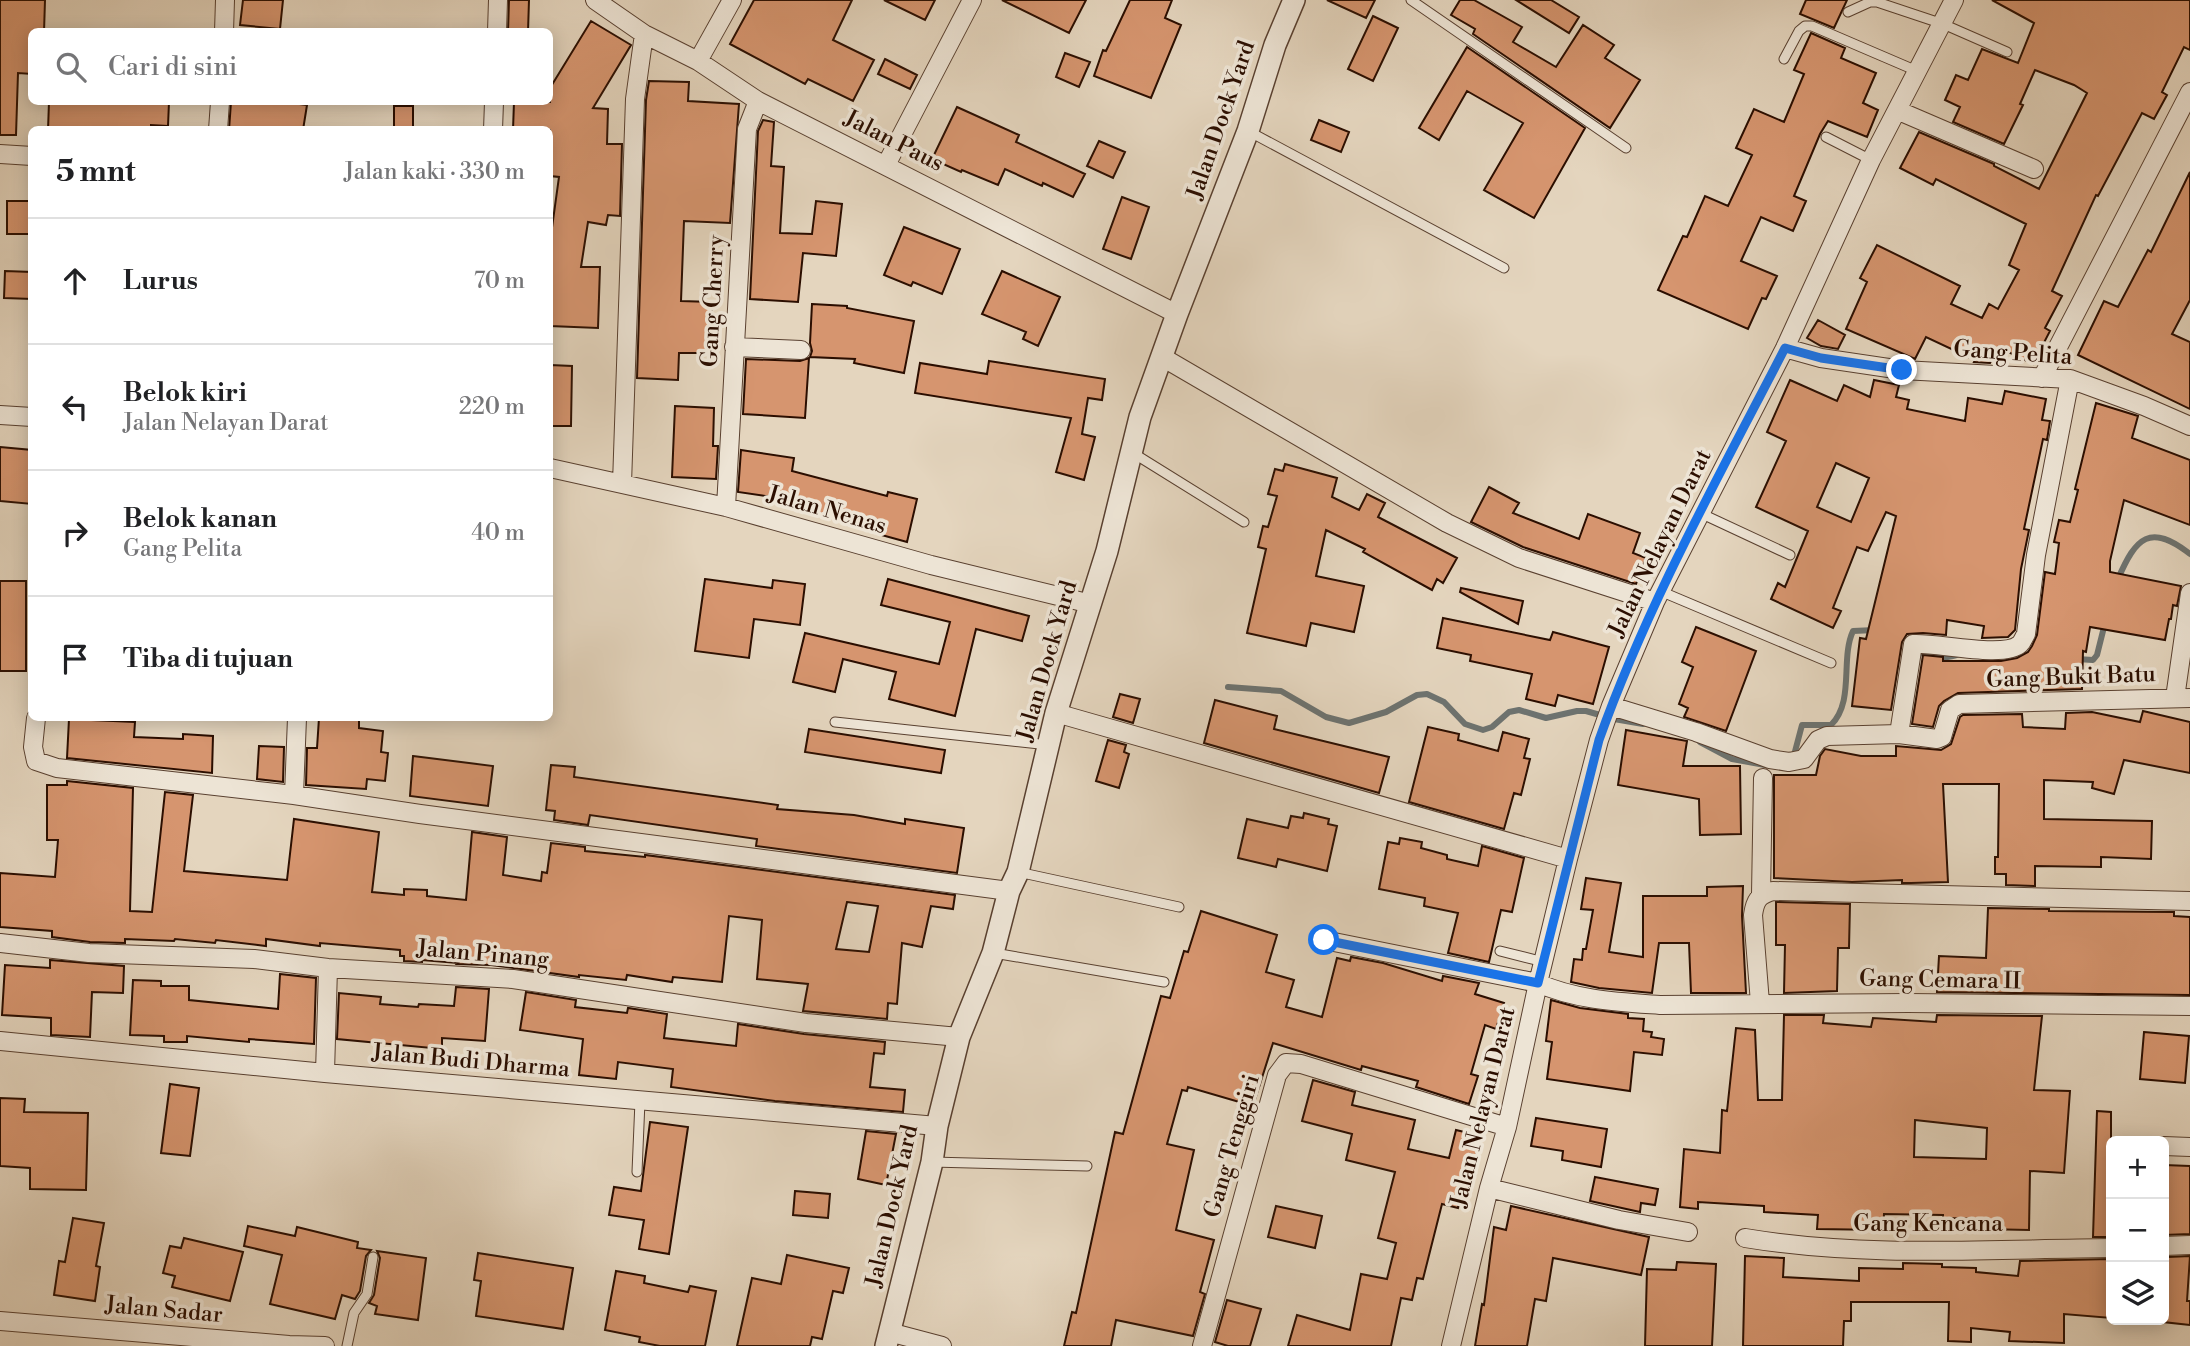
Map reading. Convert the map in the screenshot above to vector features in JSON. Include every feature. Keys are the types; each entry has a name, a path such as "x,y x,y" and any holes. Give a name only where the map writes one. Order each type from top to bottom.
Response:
{"street":[{"path":"224,28 225,0"},
{"path":"497,28 498,0"},
{"name":"Jalan Paus","path":"595,0 644,34 698,61 758,101 1177,314"},
{"path":"698,61 732,0"},
{"path":"886,165 972,0"},
{"name":"Jalan Dock Yard","path":"887,1339 932,1162 937,1126 959,1037 993,953 1056,713 1107,551 1140,417 1248,131 1275,45 1294,0"},
{"name":"Jalan Nelayan Darat","path":"1451,1346 1489,1188 1507,1127 1568,859 1610,708 1658,597 1785,348 1871,160 1899,111 1954,0"},
{"path":"622,484 635,99 644,34"},
{"path":"2042,378 2190,92"},
{"name":"Gang Cherry","path":"726,507 747,129 758,101"},
{"path":"218,126 220,105"},
{"path":"493,126 494,105"},
{"path":"1899,111 2034,169"},
{"path":"0,154 28,156"},
{"path":"734,347 801,350"},
{"name":"Gang Pelita","path":"1785,348 1858,365 2070,379 2190,426"},
{"path":"1162,357 1480,540 1519,558 1658,597"},
{"path":"1610,708 1696,732 1770,759 1794,762 1804,760 1822,737 1899,734 1911,652 1915,643 1960,649 2010,648 2022,642 2026,634 2036,555 2070,379"},
{"path":"0,415 28,417"},
{"name":"Jalan Nenas","path":"553,469 726,507 930,565 1091,604"},
{"path":"2183,698 2190,593"},
{"name":"Gang Bukit Batu","path":"1899,734 1937,739 1942,737 1950,710 1954,706 2183,698"},
{"path":"1056,713 1568,859"},
{"path":"36,721 34,757 40,765 294,795 420,814 1014,881"},
{"path":"294,795 297,721"},
{"path":"1760,1003 1753,915 1755,902 1761,894 1763,778"},
{"path":"1761,894 1773,891 2190,901"},
{"name":"Gang Cemara II","path":"1324,940 1538,983 1558,992 1623,1002 1689,1005 1760,1003 2190,1006"},
{"name":"Jalan Pinang","path":"0,943 89,953 254,958 328,968 513,979 806,1023 959,1037"},
{"path":"325,1073 328,968"},
{"name":"Jalan Budi Dharma","path":"0,1041 325,1073 937,1126"},
{"name":"Gang Tenggiri","path":"1202,1346 1276,1074 1286,1063 1301,1064 1507,1127"},
{"path":"2169,1146 2190,1146"},
{"path":"1489,1188 1619,1220 1688,1232"},
{"name":"Gang Kencana","path":"1745,1238 1800,1247 1902,1251 2106,1248"},
{"path":"2169,1246 2190,1245"},
{"name":"Jalan Sadar","path":"0,1321 325,1346"},
{"path":"887,1339 942,1346"}],"lane":[{"path":"1411,0 1626,148"},
{"path":"1848,12 1870,2 1877,2 1943,24 2007,52"},
{"path":"1784,59 1799,30 1812,26 1917,71"},
{"path":"1248,131 1504,268"},
{"path":"1826,138 1871,160"},
{"path":"1132,452 1244,522"},
{"path":"1700,513 1790,555"},
{"path":"1658,597 1831,663"},
{"path":"835,723 1049,745"},
{"path":"1014,881 1179,906"},
{"path":"1500,951 1544,962"},
{"path":"993,953 1164,982"},
{"path":"637,1172 640,1101"},
{"path":"932,1162 1087,1166"},
{"path":"347,1346 354,1313 367,1294 373,1256"}],"building":[{"path":"0,0 45,0 44,28 28,28 28,74 18,73 16,135 0,135"},
{"path":"243,0 283,0 280,28 240,25"},
{"path":"509,0 529,0 528,28 508,28"},
{"path":"754,0 852,0 833,40 874,60 853,101 808,79 805,84 730,44"},
{"path":"884,0 935,0 925,20"},
{"path":"1002,0 1086,0 1069,33"},
{"path":"1130,0 1172,0 1165,18 1181,25 1151,98 1094,76 1103,50 1106,51"},
{"path":"1327,0 1375,0 1366,18"},
{"path":"1460,0 1474,0 1522,27 1513,42 1556,67 1583,25 1614,45 1605,58 1640,80 1610,128 1473,34 1475,29 1451,15"},
{"path":"1516,0 1551,0 1579,17 1569,33"},
{"path":"1806,0 1847,0 1834,28 1800,14"},
{"path":"1992,0 2190,0 2190,50 2184,47 2162,92 2167,95 2154,119 2142,113 2098,196 2096,195 2052,291 2062,296 2045,328 2050,331 2033,364 1998,347 1990,363 1974,362 1975,360 1926,337 1915,359 1846,329 1867,282 1860,278 1877,245 1960,286 1951,304 1982,318 1989,304 1998,309 2019,270 2009,265 2026,224 1936,179 1933,185 1900,168 1919,132 1994,164 2039,189 2087,93 2035,70 2020,104 2023,105 2004,144 1953,122 1960,107 1945,100 1956,75 1968,80 1982,49 2018,63 2034,23"},
{"path":"1373,16 1398,28 1373,81 1348,69"},
{"path":"591,21 631,45 593,108 608,109 607,144 622,144 620,216 608,215 606,225 588,222 581,267 600,267 598,328 553,326 553,220 559,177 553,176 553,126 513,126 514,105 553,105 553,83"},
{"path":"1811,33 1845,48 1841,58 1876,73 1863,103 1878,110 1867,137 1828,121 1794,196 1806,201 1793,231 1761,217 1741,261 1777,276 1766,299 1762,298 1748,329 1658,290 1683,236 1687,237 1705,196 1728,206 1752,155 1736,148 1754,109 1784,122 1804,74 1794,70"},
{"path":"1467,47 1585,128 1534,218 1484,190 1523,123 1467,91 1439,140 1419,128"},
{"path":"1065,53 1090,62 1079,87 1056,77"},
{"path":"885,59 917,75 910,89 878,74"},
{"path":"649,81 689,82 688,101 739,104 730,223 684,221 681,301 712,302 710,353 679,353 678,380 637,378 646,100"},
{"path":"49,105 169,105 168,126 48,126"},
{"path":"231,105 307,105 304,126 229,126"},
{"path":"394,106 413,106 413,126 394,126"},
{"path":"957,107 1019,135 1016,142 1085,174 1073,197 1005,169 998,185 932,159"},
{"path":"763,120 774,122 771,166 784,167 780,233 812,234 816,201 842,204 836,256 803,253 798,302 750,299 758,131"},
{"path":"1319,120 1349,132 1341,152 1311,140"},
{"path":"1099,141 1125,152 1113,178 1087,166"},
{"path":"2190,172 2190,300 2172,334 2190,342 2190,409 2078,355 2104,301 2118,307 2148,250 2151,252"},
{"path":"1122,197 1149,207 1131,259 1103,249"},
{"path":"7,201 28,201 28,234 7,234"},
{"path":"904,227 960,249 942,294 913,282 911,286 884,275"},
{"path":"5,271 28,272 28,299 4,298"},
{"path":"1002,271 1060,297 1038,346 1023,339 1026,332 982,314"},
{"path":"812,304 847,306 914,321 904,373 854,363 855,359 810,357"},
{"path":"1818,320 1845,335 1838,349 1821,346 1807,338"},
{"path":"809,358 805,418 743,414 746,359 800,361"},
{"path":"989,361 1105,379 1102,400 1088,398 1082,434 1095,437 1084,480 1056,472 1071,418 915,393 920,363 987,374"},
{"path":"553,365 572,366 571,426 553,426"},
{"path":"1790,380 1837,401 1844,385 1870,397 1874,380 1899,385 1896,397 1909,400 1907,409 1965,421 1968,398 2002,404 2005,391 2046,399 2042,420 2050,421 2047,440 2043,439 2024,529 2029,530 2021,569 2015,630 2008,637 1982,638 1984,626 1947,620 1946,635 1907,634 1902,642 1891,710 1852,706 1860,638 1866,639 1896,516 1886,512 1868,551 1857,547 1833,608 1841,611 1833,628 1771,599 1778,583 1785,587 1808,531 1756,507 1786,441 1767,432","holes":["1836,463 1869,478 1851,522 1817,507"]},
{"path":"2096,403 2138,416 2132,438 2190,460 2190,525 2124,500 2110,561 2110,572 2181,586 2177,606 2173,605 2165,640 2090,627 2086,652 2083,651 2082,689 1958,693 1939,706 1933,727 1912,724 1923,655 1943,657 1943,661 2001,661 2017,658 2028,652 2032,646 2037,635 2045,572 2055,574 2059,543 2054,542 2059,520 2070,522 2078,490 2075,489"},
{"path":"675,406 714,408 713,446 718,446 716,479 672,477"},
{"path":"0,447 28,450 28,504 0,501"},
{"path":"741,450 794,458 792,471 887,496 888,492 917,499 907,542 878,534 879,529 810,511 813,503 738,492"},
{"path":"1285,464 1337,478 1332,497 1359,510 1367,494 1385,503 1378,517 1457,558 1443,583 1437,579 1432,590 1363,552 1365,549 1326,530 1316,576 1364,586 1354,632 1311,623 1306,646 1247,633 1266,549 1258,547 1263,526 1268,527 1277,496 1268,494 1275,469 1283,471"},
{"path":"1489,487 1519,503 1513,513 1579,539 1588,514 1640,533 1633,553 1646,558 1636,584 1523,547 1471,522"},
{"path":"705,579 772,588 773,580 805,584 800,625 754,619 749,658 695,651"},
{"path":"888,579 1029,616 1022,641 976,629 955,716 889,699 896,672 843,659 835,692 793,682 805,633 939,664 950,622 881,605"},
{"path":"0,581 26,581 26,671 0,671"},
{"path":"1461,588 1523,601 1518,624 1460,592"},
{"path":"1443,618 1550,640 1553,632 1609,647 1593,704 1558,695 1555,706 1526,699 1532,674 1470,661 1471,655 1437,648"},
{"path":"1696,627 1756,651 1726,731 1684,717 1688,708 1679,704 1693,667 1682,662"},
{"path":"1120,694 1140,699 1133,723 1113,717"},
{"path":"1215,700 1277,716 1274,729 1389,757 1379,793 1204,743"},
{"path":"2143,711 2190,722 2190,773 2124,760 2114,794 2092,788 2093,782 2044,780 2044,819 2152,821 2151,859 2101,857 2101,867 2035,866 2035,886 2006,885 2006,874 1995,874 1995,857 1998,857 1999,784 1943,784 1948,882 1852,882 1774,878 1774,775 1816,775 1820,756 1825,749 1861,756 1896,756 1896,746 1941,750 1951,744 1963,715 2022,714 2023,727 2065,729 2066,713 2092,712 2140,722"},
{"path":"69,721 135,722 134,737 183,739 183,734 213,736 212,773 67,758"},
{"path":"319,721 359,721 359,728 383,731 381,752 388,753 385,781 367,779 366,789 306,785 307,748 317,748"},
{"path":"1428,727 1459,734 1458,740 1498,751 1503,732 1529,739 1524,758 1530,759 1521,795 1514,793 1504,829 1409,802"},
{"path":"809,729 945,750 941,773 805,752"},
{"path":"1626,730 1687,741 1683,766 1740,766 1741,834 1700,835 1699,799 1618,785"},
{"path":"1108,740 1126,745 1124,752 1129,754 1119,788 1096,781"},
{"path":"259,746 284,747 283,782 257,779"},
{"path":"413,756 493,766 488,806 410,796"},
{"path":"551,765 575,767 574,777 778,805 777,809 854,815 905,824 905,819 964,828 957,873 756,846 757,839 590,815 588,825 554,820 555,811 546,810"},
{"path":"67,781 133,788 130,911 152,912 165,792 193,795 184,871 287,880 294,819 379,832 372,892 404,895 404,889 427,890 427,896 466,900 472,832 507,837 503,875 541,881 542,872 547,873 551,843 585,847 585,851 645,855 955,895 953,909 931,906 922,947 902,943 897,1004 888,1003 887,1019 803,1011 808,984 757,979 762,920 729,916 722,982 673,977 672,982 627,975 626,980 579,977 491,965 404,961 400,950 320,943 320,946 266,939 266,946 216,940 215,943 175,939 125,939 125,943 90,942 52,937 52,931 0,927 0,873 55,877 58,840 47,840 47,785 67,785","holes":["847,902 878,906 869,952 836,949"]},
{"path":"1304,813 1329,819 1328,824 1337,826 1327,871 1278,859 1276,867 1238,858 1247,819 1288,828 1291,816 1303,818"},
{"path":"1400,838 1422,842 1421,848 1447,855 1447,859 1478,866 1482,846 1524,858 1512,912 1501,910 1489,962 1448,953 1458,913 1424,906 1425,898 1379,889 1388,842 1399,844"},
{"path":"1586,878 1621,883 1609,952 1643,957 1643,896 1707,896 1707,887 1743,886 1746,993 1691,993 1689,943 1659,943 1652,993 1599,988 1571,982 1574,959 1582,960 1583,949 1586,949 1593,910 1581,909"},
{"path":"1776,902 1850,904 1849,948 1838,948 1837,991 1784,993 1785,945 1776,945"},
{"path":"1988,908 2174,912 2174,916 2190,917 2190,995 1937,992 1939,956 1986,958"},
{"path":"1201,911 1277,935 1266,972 1294,980 1286,1007 1322,1017 1337,958 1350,961 1351,957 1383,963 1442,981 1443,976 1479,983 1475,994 1504,1003 1496,1029 1485,1025 1471,1074 1478,1076 1469,1104 1416,1087 1418,1081 1362,1066 1361,1070 1273,1043 1253,1106 1188,1087 1187,1091 1182,1090 1167,1144 1194,1150 1176,1230 1214,1240 1200,1292 1205,1294 1193,1336 1116,1320 1111,1346 1064,1346 1072,1312 1076,1313 1115,1132 1123,1134 1161,996 1170,998 1184,951 1188,952"},
{"path":"50,960 124,966 123,993 92,992 90,1037 51,1035 51,1018 2,1015 5,965 50,968"},
{"path":"280,974 316,978 314,1044 187,1036 187,1042 164,1042 164,1036 130,1035 133,980 161,981 161,986 189,986 189,1000 278,1009"},
{"path":"456,987 489,989 485,1041 442,1038 442,1049 337,1039 339,993 381,997 380,1004 454,1006"},
{"path":"526,992 576,1000 575,1007 627,1013 628,1008 667,1014 664,1038 736,1046 738,1024 885,1042 884,1054 874,1053 870,1087 905,1090 903,1112 775,1101 671,1087 673,1069 618,1062 616,1079 579,1075 583,1039 520,1030"},
{"path":"1551,1000 1580,1008 1628,1014 1628,1018 1644,1019 1643,1031 1652,1032 1651,1037 1664,1039 1662,1055 1634,1052 1630,1091 1547,1079 1552,1042 1546,1041"},
{"path":"1784,1015 1824,1015 1823,1023 1871,1027 1873,1018 1936,1022 1937,1015 2042,1016 2034,1090 2070,1091 2064,1173 2030,1171 2029,1230 1983,1229 1983,1219 1884,1214 1883,1230 1817,1229 1818,1215 1764,1212 1764,1206 1698,1202 1698,1209 1680,1207 1684,1149 1720,1153 1722,1110 1727,1111 1736,1028 1755,1030 1758,1100 1782,1100","holes":["1915,1120 1987,1128 1986,1159 1914,1157"]},
{"path":"2144,1032 2189,1036 2185,1083 2140,1079"},
{"path":"1313,1080 1355,1092 1352,1105 1415,1120 1408,1149 1449,1158 1456,1130 1481,1136 1476,1156 1470,1154 1458,1208 1442,1204 1423,1279 1417,1278 1412,1300 1401,1298 1391,1346 1288,1346 1297,1315 1350,1330 1361,1274 1387,1279 1396,1243 1378,1238 1395,1172 1346,1160 1352,1134 1302,1121"},
{"path":"170,1084 199,1088 190,1156 161,1153"},
{"path":"0,1098 25,1099 24,1112 88,1113 86,1190 30,1189 30,1168 0,1166"},
{"path":"2097,1111 2111,1112 2111,1136 2106,1136 2106,1237 2093,1237"},
{"path":"1536,1118 1607,1129 1601,1167 1562,1160 1563,1151 1531,1146"},
{"path":"650,1122 688,1127 669,1254 639,1249 644,1220 609,1215 614,1187 641,1191"},
{"path":"866,1131 896,1134 886,1185 858,1179"},
{"path":"2169,1165 2190,1166 2190,1234 2169,1235"},
{"path":"1595,1177 1658,1189 1655,1205 1641,1203 1640,1212 1590,1201"},
{"path":"795,1191 830,1194 828,1218 793,1215"},
{"path":"1276,1206 1322,1216 1315,1248 1268,1237"},
{"path":"1511,1206 1649,1237 1641,1275 1553,1258 1546,1301 1535,1299 1527,1346 1475,1346 1482,1304 1484,1305 1494,1227 1506,1230"},
{"path":"73,1218 104,1223 96,1266 100,1267 95,1301 54,1295 59,1261 65,1262"},
{"path":"248,1226 295,1236 297,1227 358,1242 357,1248 371,1250 366,1256 360,1291 355,1299 342,1295 335,1319 270,1304 282,1255 244,1246"},
{"path":"184,1238 243,1252 230,1301 172,1287 175,1276 163,1273 170,1246 181,1248"},
{"path":"377,1251 426,1258 418,1320 375,1314 377,1306 369,1303 374,1295 380,1258"},
{"path":"478,1253 573,1268 563,1329 476,1316 481,1281 474,1280"},
{"path":"787,1255 849,1268 843,1293 833,1291 822,1339 812,1337 810,1346 737,1346 752,1278 781,1284"},
{"path":"1745,1256 1784,1258 1783,1277 1859,1281 1859,1268 1903,1269 1903,1263 1942,1264 1942,1267 1976,1268 1976,1272 2018,1276 2020,1261 2106,1259 2106,1318 2064,1314 2064,1343 2009,1341 2010,1332 1971,1328 1971,1342 1948,1341 1949,1302 1851,1302 1851,1321 1844,1321 1843,1346 1743,1346"},
{"path":"2190,1256 2187,1301 2190,1301 2190,1325 2169,1323 2169,1257"},
{"path":"1677,1262 1716,1264 1712,1346 1645,1346 1647,1269 1676,1270"},
{"path":"616,1271 645,1276 644,1283 688,1292 690,1286 716,1291 705,1346 660,1346 639,1342 640,1337 605,1330"},
{"path":"1227,1300 1261,1309 1250,1346 1228,1346 1215,1342"}],"waterway":[{"path":"2118,579 2131,553 2146,539 2164,539 2190,554"},
{"path":"2077,659 2093,660 2097,655 2105,623"},
{"path":"1793,759 1802,725 1831,725 1838,715 1843,704 1847,654 1853,631 1875,630"},
{"path":"1915,651 1937,657 1959,654"},
{"path":"1228,687 1281,691 1326,717 1349,723 1386,712 1417,695 1427,694 1444,702 1465,724 1483,730 1492,727 1509,712 1519,710 1546,718 1586,711 1643,724"},
{"path":"1700,742 1732,759 1765,765"}],"route":[{"path":"1324,940 1538,983 1599,740 1611,706 1655,602 1785,348 1858,365 1902,370"}]}
